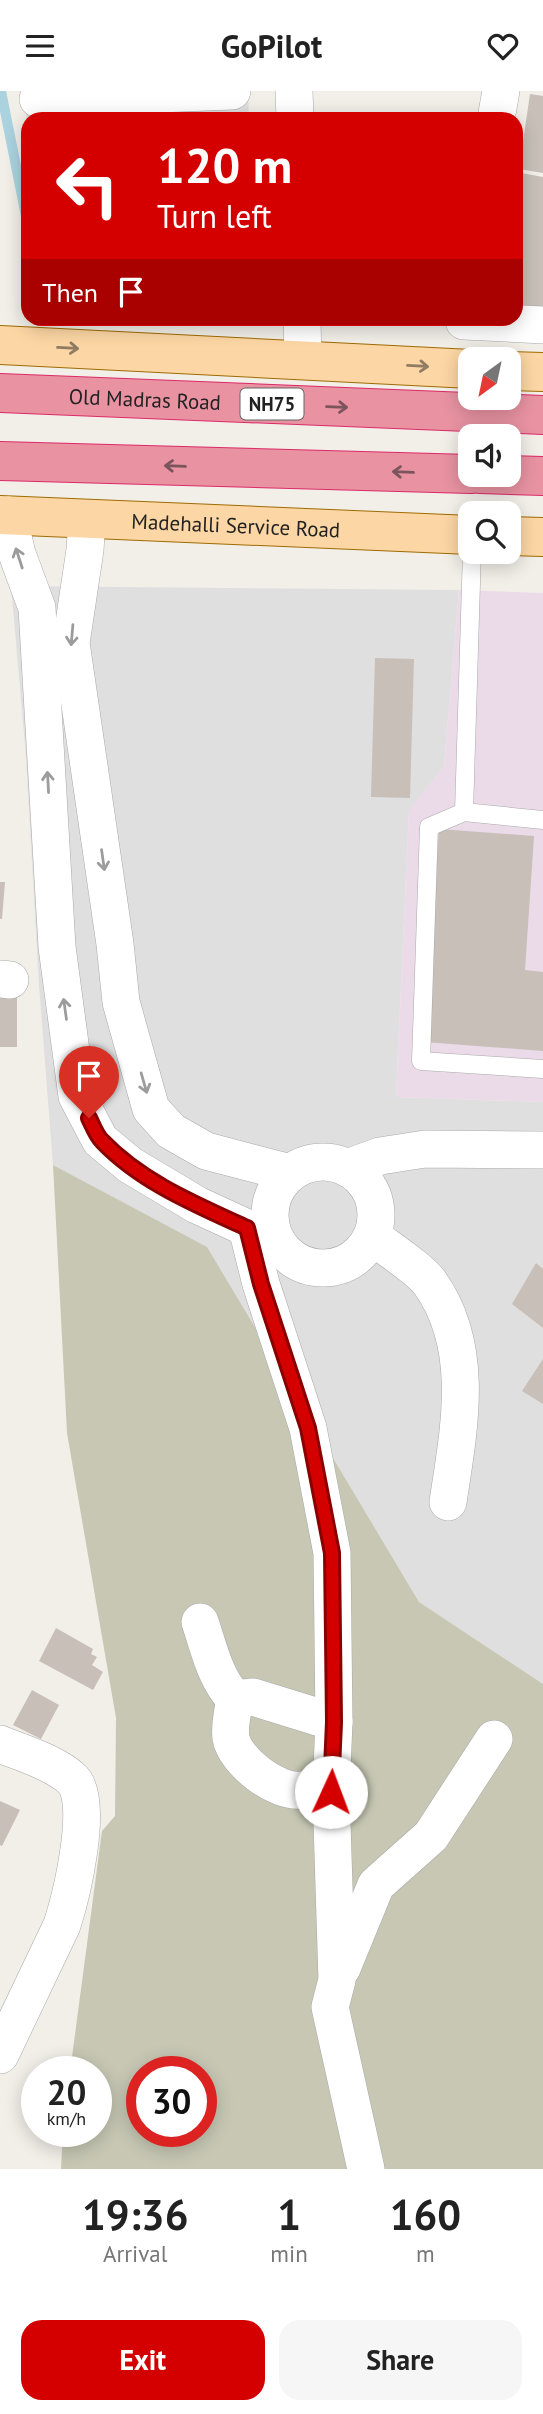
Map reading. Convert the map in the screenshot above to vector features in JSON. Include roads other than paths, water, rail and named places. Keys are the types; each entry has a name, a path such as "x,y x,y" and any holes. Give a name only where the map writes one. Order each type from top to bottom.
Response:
{"highway":[{"name":"Old Madras Road","path":"0,393 543,415"},
{"path":"0,461 458,474"},
{"path":"521,475 543,476"}],"main road":[{"path":"0,345 458,369"},
{"path":"522,371 543,372"},
{"name":"Madehalli Service Road","path":"4,515 458,534"},
{"path":"521,536 543,537"}],"street":[{"path":"38,99 232,91"},
{"path":"294,91 295,112"},
{"path":"497,112 501,91"},
{"path":"523,323 543,324"},
{"path":"302,326 303,360"},
{"path":"463,347 464,326"},
{"path":"4,515 37,608 57,947 77,1096 100,1140 130,1165 197,1205 260,1232 297,1261 314,1267 332,1268 346,1263 362,1251 372,1236 376,1219 374,1202 367,1185 355,1172 339,1164 322,1161 305,1164 289,1173 277,1186 271,1202 270,1219 260,1232 261,1284 308,1428 332,1553 334,1722 331,1777 337,1980"},
{"path":"86,519 85,550 71,643 121,1002 151,1109 171,1131 205,1151 289,1173"},
{"path":"347,1168 380,1156 425,1149 543,1150"},
{"path":"372,1236 429,1281 450,1318 461,1386 460,1424 448,1502"},
{"path":"200,1622 218,1673 235,1699"},
{"path":"235,1699 253,1697 334,1722"},
{"path":"235,1699 231,1739 241,1758 263,1778 286,1789 302,1790 331,1777"},
{"path":"366,2169 330,2007 337,1980 376,1885 432,1836 494,1739"},
{"path":"0,1744 47,1763 73,1779 83,1800 68,1907 0,2055"}],"lane":[{"path":"464,813 472,564"},
{"path":"543,820 464,813 429,827 421,1061 543,1069"}],"waterway":[{"path":"1,91 21,191"}]}
